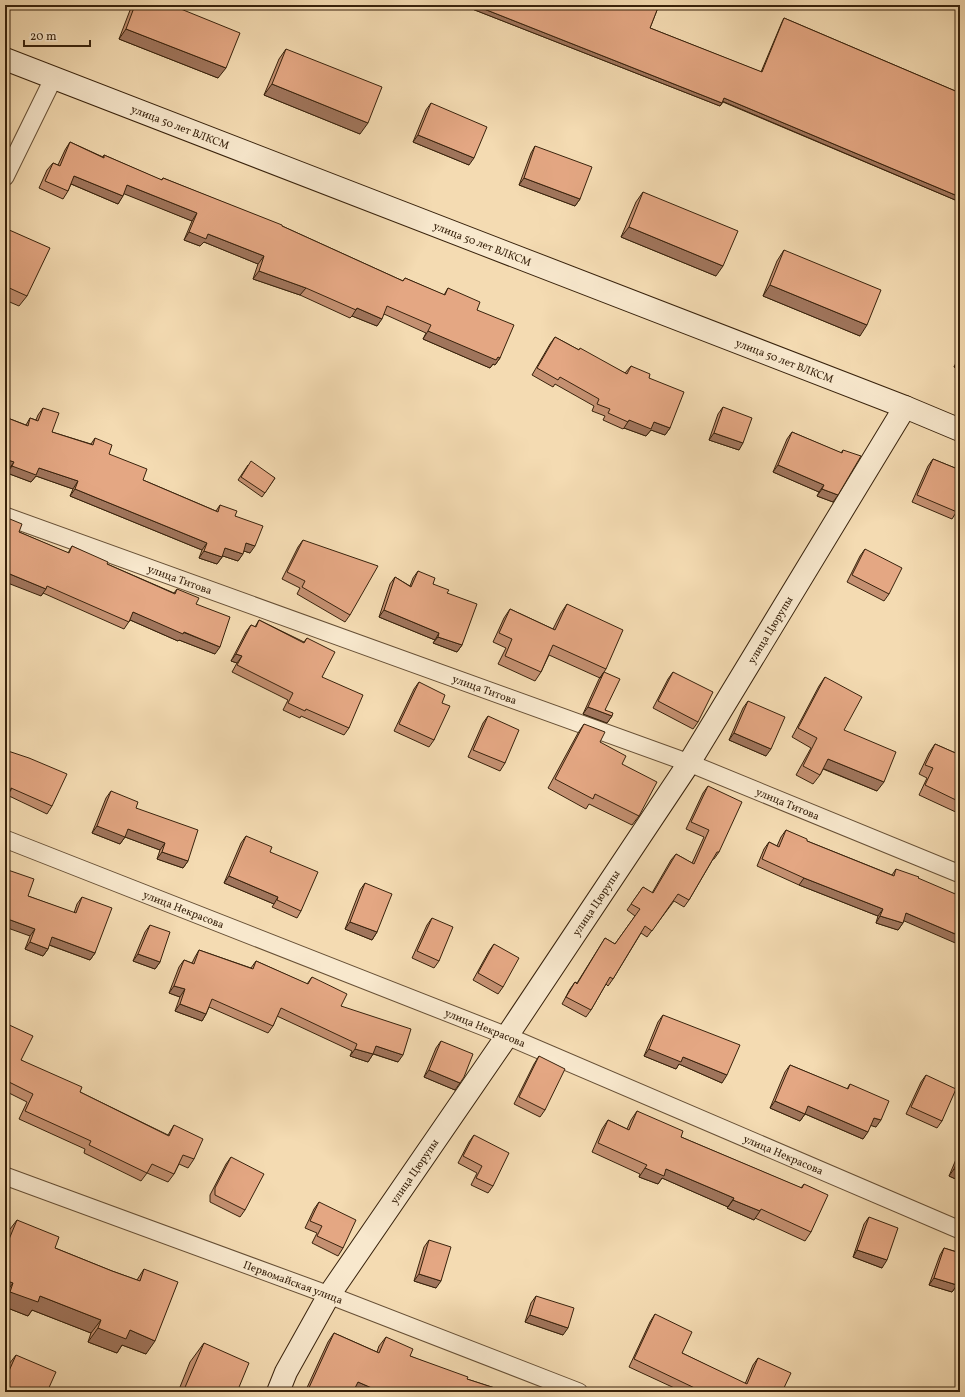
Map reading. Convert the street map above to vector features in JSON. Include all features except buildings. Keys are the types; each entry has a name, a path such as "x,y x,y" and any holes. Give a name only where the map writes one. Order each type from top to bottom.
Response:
{"street":[{"name":"улица 50 лет ВЛКСМ","path":"5,59 960,430"},
{"path":"5,177 54,77"},
{"name":"улица Цюрупы","path":"278,1392 286,1372 330,1295 507,1036 689,763 905,408"},
{"name":"улица Титова","path":"5,516 689,763 960,874"},
{"name":"улица Некрасова","path":"5,839 507,1036 960,1230"},
{"name":"Первомайская улица","path":"5,1176 330,1295 579,1392"}]}
